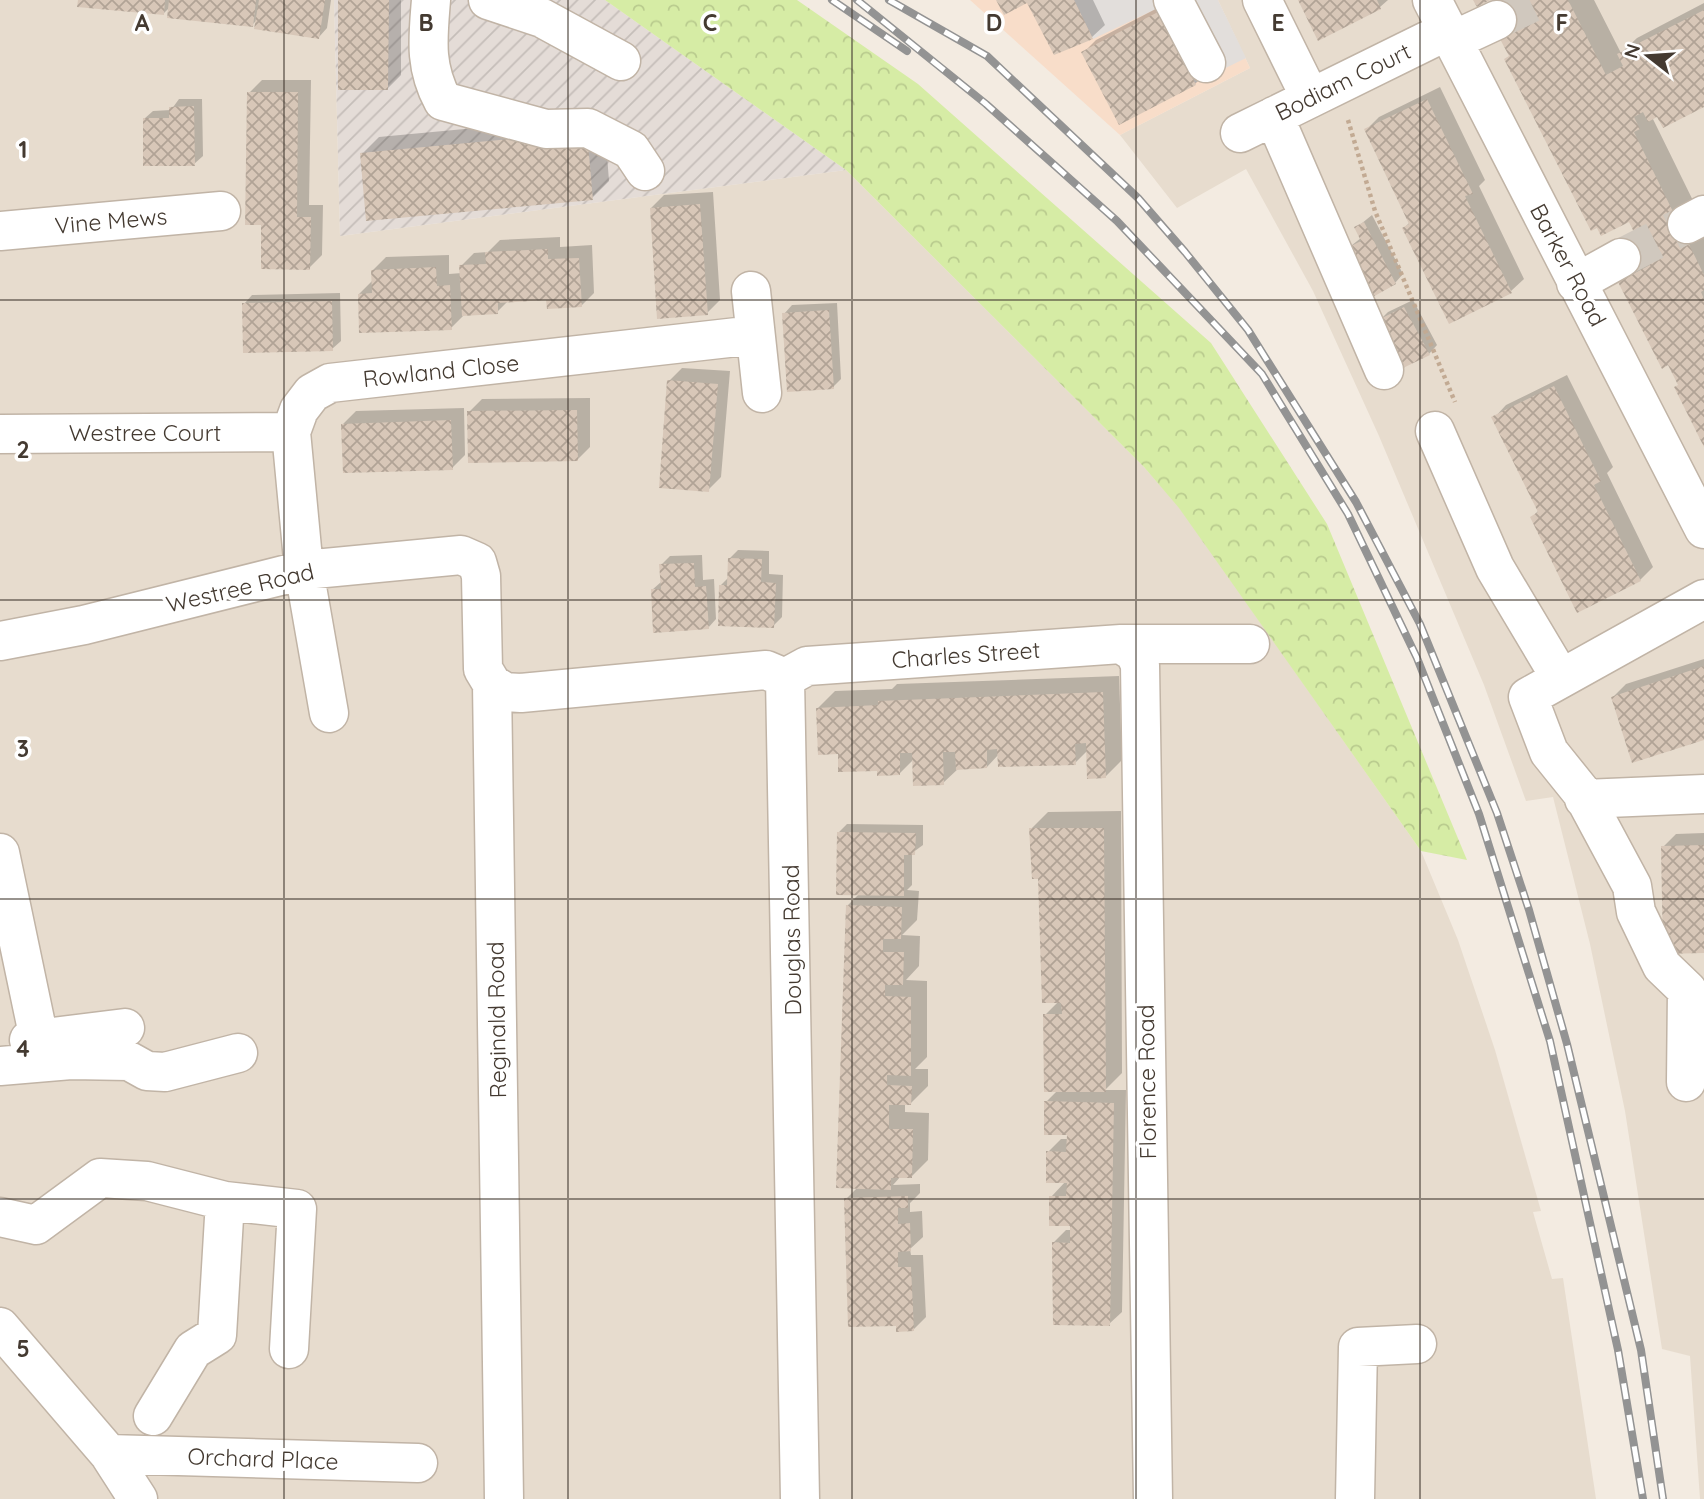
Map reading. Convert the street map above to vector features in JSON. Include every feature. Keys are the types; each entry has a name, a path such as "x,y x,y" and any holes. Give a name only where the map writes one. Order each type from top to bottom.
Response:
{"street":[{"path":"431,0 428,42 431,78 443,101 546,129 588,128 631,150 645,171"},
{"path":"488,0 542,18 621,61"},
{"path":"1173,0 1206,63"},
{"path":"1262,0 1321,91"},
{"name":"Bodiam Court","path":"1240,133 1444,24 1497,20"},
{"name":"Barker Road","path":"1444,24 1704,529"},
{"path":"1274,116 1384,370"},
{"name":"Vine Mews","path":"0,231 221,211"},
{"path":"1576,283 1621,258"},
{"path":"751,291 762,393"},
{"name":"Rowland Close","path":"290,432 299,410 312,393 330,383 755,335"},
{"path":"1447,420 1495,568 1560,677"},
{"path":"290,432 304,570 329,713"},
{"name":"Westree Court","path":"0,434 290,432"},
{"name":"Westree Road","path":"7,635 84,625 304,570 461,555"},
{"name":"Reginald Road","path":"461,555 477,562 481,576 483,669 492,684 504,1499"},
{"path":"1686,1082 1687,990 1662,966 1636,912 1632,886 1584,799 1549,752 1528,697 1704,599"},
{"name":"Charles Street","path":"785,678 807,666 1131,654 1250,644"},
{"name":"Florence Road","path":"1131,654 1153,1499"},
{"path":"492,684 505,692 520,694 766,670 785,678"},
{"name":"Douglas Road","path":"785,678 800,1499"},
{"path":"1584,799 1704,794"},
{"path":"0,853 39,1039"},
{"path":"0,1043 125,1028"},
{"path":"0,1066 71,1060 129,1061 147,1071 165,1072 237,1053"},
{"path":"0,1217 36,1225 100,1178 147,1181 225,1201 297,1209 289,1349"},
{"path":"153,1416 193,1350 218,1335 225,1201"},
{"path":"0,1327 109,1454 138,1499"},
{"path":"1355,1499 1358,1347 1417,1344"},
{"name":"Orchard Place","path":"109,1454 418,1463"}],"path":[{"path":"1321,91 1348,118 1375,211 1447,420"}],"shaded area":[{"path":"0,0 334,0 340,236 846,170 1144,467 1179,507 1421,851 1458,940 1495,1050 1541,1211 1533,1212 1552,1279 1563,1278 1596,1499 0,1499"},
{"path":"334,0 605,0 846,170 340,236"},
{"path":"970,0 1218,0 1250,68 1120,135"},
{"path":"1074,0 1218,0 1246,58 1195,83 1158,8 1093,39"},
{"path":"1218,0 1704,0 1704,1499 1700,1499 1690,1356 1662,1349 1625,1111 1590,944 1553,797 1526,801 1484,685 1379,436 1313,291 1246,169 1177,208 1120,135 1250,68"}],"green space":[{"path":"605,0 797,0 918,84 1211,343 1327,524 1467,860 1421,851 1179,508 1144,467 846,170"}],"building":[{"path":"78,0 165,0 164,15 77,7"},
{"path":"169,0 256,0 253,27 167,18"},
{"path":"259,0 325,0 319,39 254,29"},
{"path":"338,0 389,0 388,90 338,90"},
{"path":"996,0 1074,0 1093,39 1054,55 1027,3 1004,15"},
{"path":"1298,0 1377,0 1381,9 1318,41"},
{"path":"1473,0 1490,0 1477,7"},
{"path":"1512,0 1568,0 1606,75 1623,66 1617,54 1704,10 1704,107 1663,128 1657,117 1648,122 1643,112 1634,117 1640,129 1634,132 1704,275 1704,290 1701,292 1704,299 1704,447 1674,387 1678,385 1668,365 1662,369 1618,282 1650,265 1629,222 1601,236 1597,228 1591,231 1504,59 1509,56 1500,39 1525,26"},
{"path":"1158,12 1196,85 1119,125 1081,52"},
{"path":"247,92 298,92 297,217 311,217 310,270 261,269 261,225 245,225"},
{"path":"1427,99 1473,194 1465,196 1512,293 1449,324 1402,228 1409,224 1364,129"},
{"path":"194,106 195,166 143,166 143,118 169,118 169,107"},
{"path":"587,132 593,200 366,221 360,153"},
{"path":"700,204 708,315 657,319 650,208"},
{"path":"1364,222 1396,284 1371,298 1345,249 1361,241 1354,227"},
{"path":"548,249 548,259 579,258 582,307 547,309 546,300 498,303 498,314 462,316 459,265 486,264 485,252"},
{"path":"436,267 437,286 450,285 452,330 359,333 358,294 372,293 371,270"},
{"path":"332,301 333,351 243,353 242,303"},
{"path":"1404,307 1430,355 1403,368 1378,320"},
{"path":"829,310 834,389 787,392 782,313"},
{"path":"667,380 718,384 709,492 659,488"},
{"path":"1554,386 1601,481 1594,485 1641,581 1577,613 1530,517 1538,512 1491,417"},
{"path":"577,410 578,461 468,463 467,411"},
{"path":"451,420 453,470 343,473 341,424"},
{"path":"728,558 762,559 761,582 776,583 774,628 718,626 719,585 727,585"},
{"path":"694,563 695,587 706,586 709,629 653,633 651,589 661,589 659,564"},
{"path":"1704,666 1704,740 1632,763 1611,697"},
{"path":"1103,692 1106,778 1087,779 1086,743 1075,744 1076,765 998,767 997,749 987,750 987,768 956,770 955,752 943,752 944,785 913,786 912,753 900,753 900,775 877,776 877,771 838,772 838,754 818,755 816,708 878,705 878,701"},
{"path":"1029,828 1104,828 1106,1092 1044,1092 1043,1014 1062,1014 1061,1003 1042,1003 1038,879 1032,879"},
{"path":"837,832 916,833 915,855 904,855 904,896 836,895"},
{"path":"1704,845 1704,953 1663,954 1661,846"},
{"path":"846,905 902,907 901,939 883,939 883,952 904,952 903,985 885,985 885,996 911,997 911,1076 887,1075 887,1085 912,1086 911,1105 889,1105 889,1129 913,1129 912,1178 891,1178 891,1190 836,1188"},
{"path":"1044,1101 1114,1103 1110,1326 1053,1325 1052,1242 1070,1243 1070,1226 1049,1226 1049,1196 1066,1196 1067,1183 1046,1183 1046,1151 1066,1152 1067,1135 1044,1135"},
{"path":"908,1196 908,1208 898,1208 898,1224 910,1223 911,1251 898,1252 898,1267 911,1267 914,1331 896,1332 896,1326 848,1327 844,1198"}],"tunnel":[{"path":"1497,20 1538,0"},
{"path":"1621,258 1687,224"}],"railway":[{"path":"832,0 907,51"},
{"path":"857,0 986,104 1117,221 1262,374 1348,514 1417,658 1479,814 1550,1041 1618,1350 1643,1499"},
{"path":"889,0 987,56 1138,198 1185,252 1248,330 1356,502 1420,624 1497,813 1529,910 1567,1044 1641,1350 1663,1499"}]}
